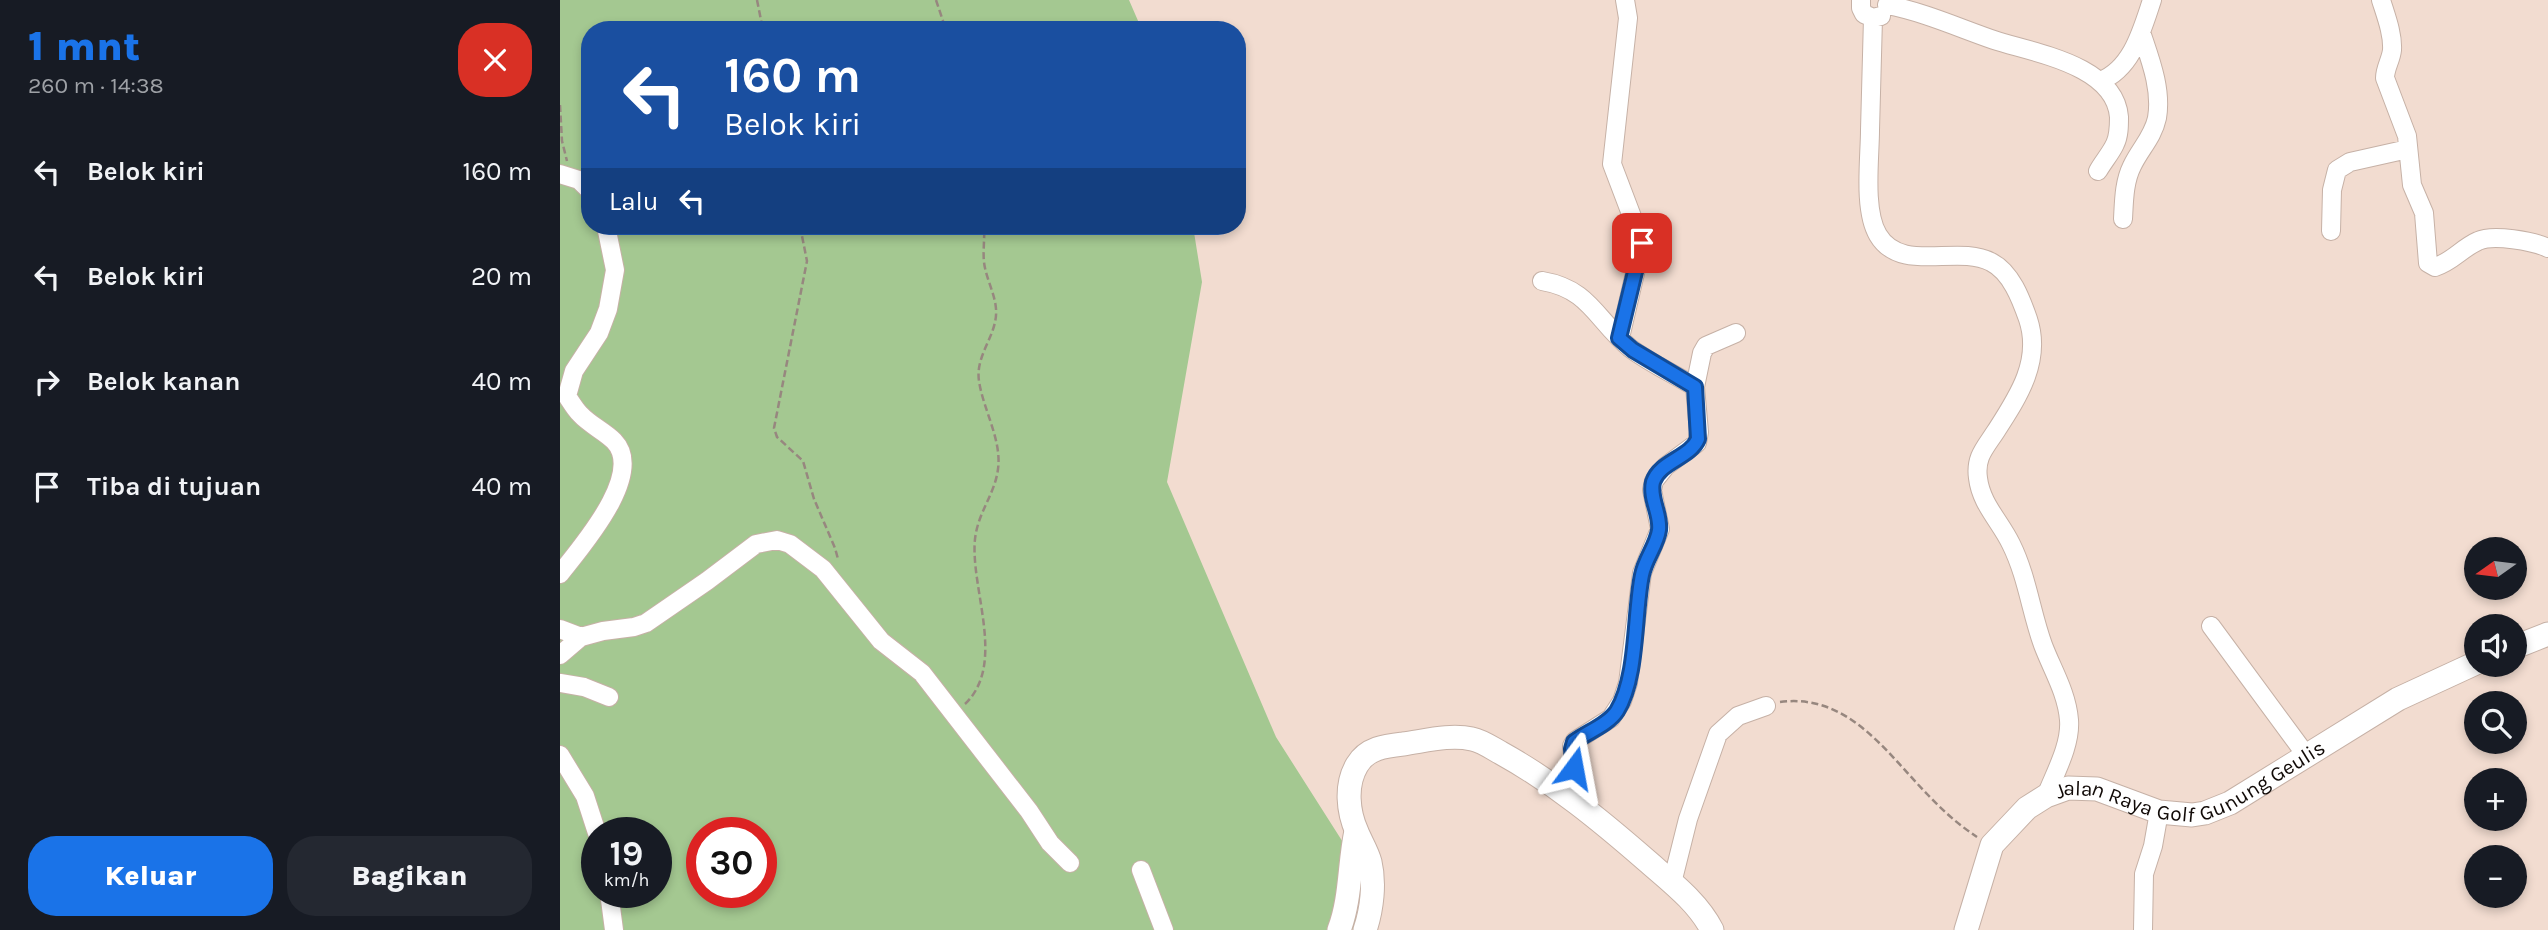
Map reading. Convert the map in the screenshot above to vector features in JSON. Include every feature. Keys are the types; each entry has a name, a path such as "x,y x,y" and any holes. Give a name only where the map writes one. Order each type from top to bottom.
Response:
{"main road":[{"path":"2527,643 2548,634"},
{"name":"Jalan Raya Golf Gunung Geulis","path":"1966,930 1992,845 2027,808 2046,796 2068,788 2097,789 2159,812 2192,815 2217,808 2230,803 2398,699 2464,669"},
{"path":"1365,930 1371,906 1372,880 1369,859 1356,831 1349,799 1350,782 1356,767 1365,755 1374,749 1445,738 1464,738 1481,742 1517,761 1580,803 1696,906 1712,930"},
{"path":"1339,930 1345,910 1349,861 1356,831"}],"street":[{"path":"1619,338 1642,243 1612,164 1628,18 1625,0"},
{"path":"1861,0 1862,11 1873,18"},
{"path":"2100,81 2112,76 2130,55 2152,0"},
{"path":"2381,0 2392,48 2385,78 2403,123 2412,185 2424,213 2426,258 2430,265 2435,267 2447,263 2478,241 2487,239 2538,243 2548,248"},
{"path":"1873,18 1882,15 1886,3 2053,58 2100,81 2115,101 2119,125 2116,143 2098,171"},
{"path":"1873,18 1869,177 1871,212 1877,233 1888,248 1898,253 1966,257 1990,262 2006,274 2017,292 2033,341 2032,359 2020,393 1981,449 1977,463 1983,498 2011,542 2043,643 2062,689 2069,719 2066,745 2046,796"},
{"path":"2123,219 2124,190 2131,167 2151,135 2157,117 2157,88 2141,32"},
{"path":"2331,231 2332,190 2337,170 2350,162 2408,149"},
{"path":"560,574 589,540 624,471 621,452 615,442 580,414 567,396 574,371 599,333 608,309 615,270 608,235"},
{"path":"1542,281 1568,287 1580,295 1633,350 1695,387"},
{"path":"1580,803 1572,747 1575,741 1611,718 1622,701 1628,683 1642,573 1660,529 1652,490 1654,481 1666,466 1697,443 1699,432 1695,387 1702,353 1706,346 1736,333"},
{"path":"560,655 581,638 646,623 752,546 776,540 790,544 815,562 835,583 881,640 922,673 1029,811 1050,843 1070,863"},
{"path":"2210,626 2306,755"},
{"path":"560,629 581,638"},
{"path":"560,683 572,683 609,696"},
{"path":"1672,883 1691,808 1718,734 1738,716 1766,706"},
{"path":"560,755 585,796 592,817"},
{"path":"2143,930 2144,874 2153,846 2159,812"},
{"path":"1141,870 1164,930"},
{"path":"611,908 614,930"}],"path":[{"path":"757,0 761,21"},
{"path":"936,0 943,21"},
{"path":"560,105 566,175"},
{"path":"802,235 807,261 774,428 777,437 803,461 823,524 835,548 838,561 835,583"},
{"path":"955,713 981,684 984,620 975,540 981,512 993,488 999,467 996,441 978,379 979,357 988,342 997,310 984,266 984,235"},
{"path":"1766,706 1787,701 1810,702 1834,708 1873,735 1954,820 1976,837 1992,845"}],"green space":[{"path":"560,0 1129,0 1138,21 581,21 581,235 1194,235 1202,282 1167,482 1276,737 1360,869 1355,927 1351,930 560,930"}],"route":[{"path":"1574,768 1574,742 1611,718 1622,701 1628,683 1642,573 1660,529 1652,490 1654,481 1666,466 1697,443 1699,432 1695,387 1633,350 1619,338 1642,243"}]}
